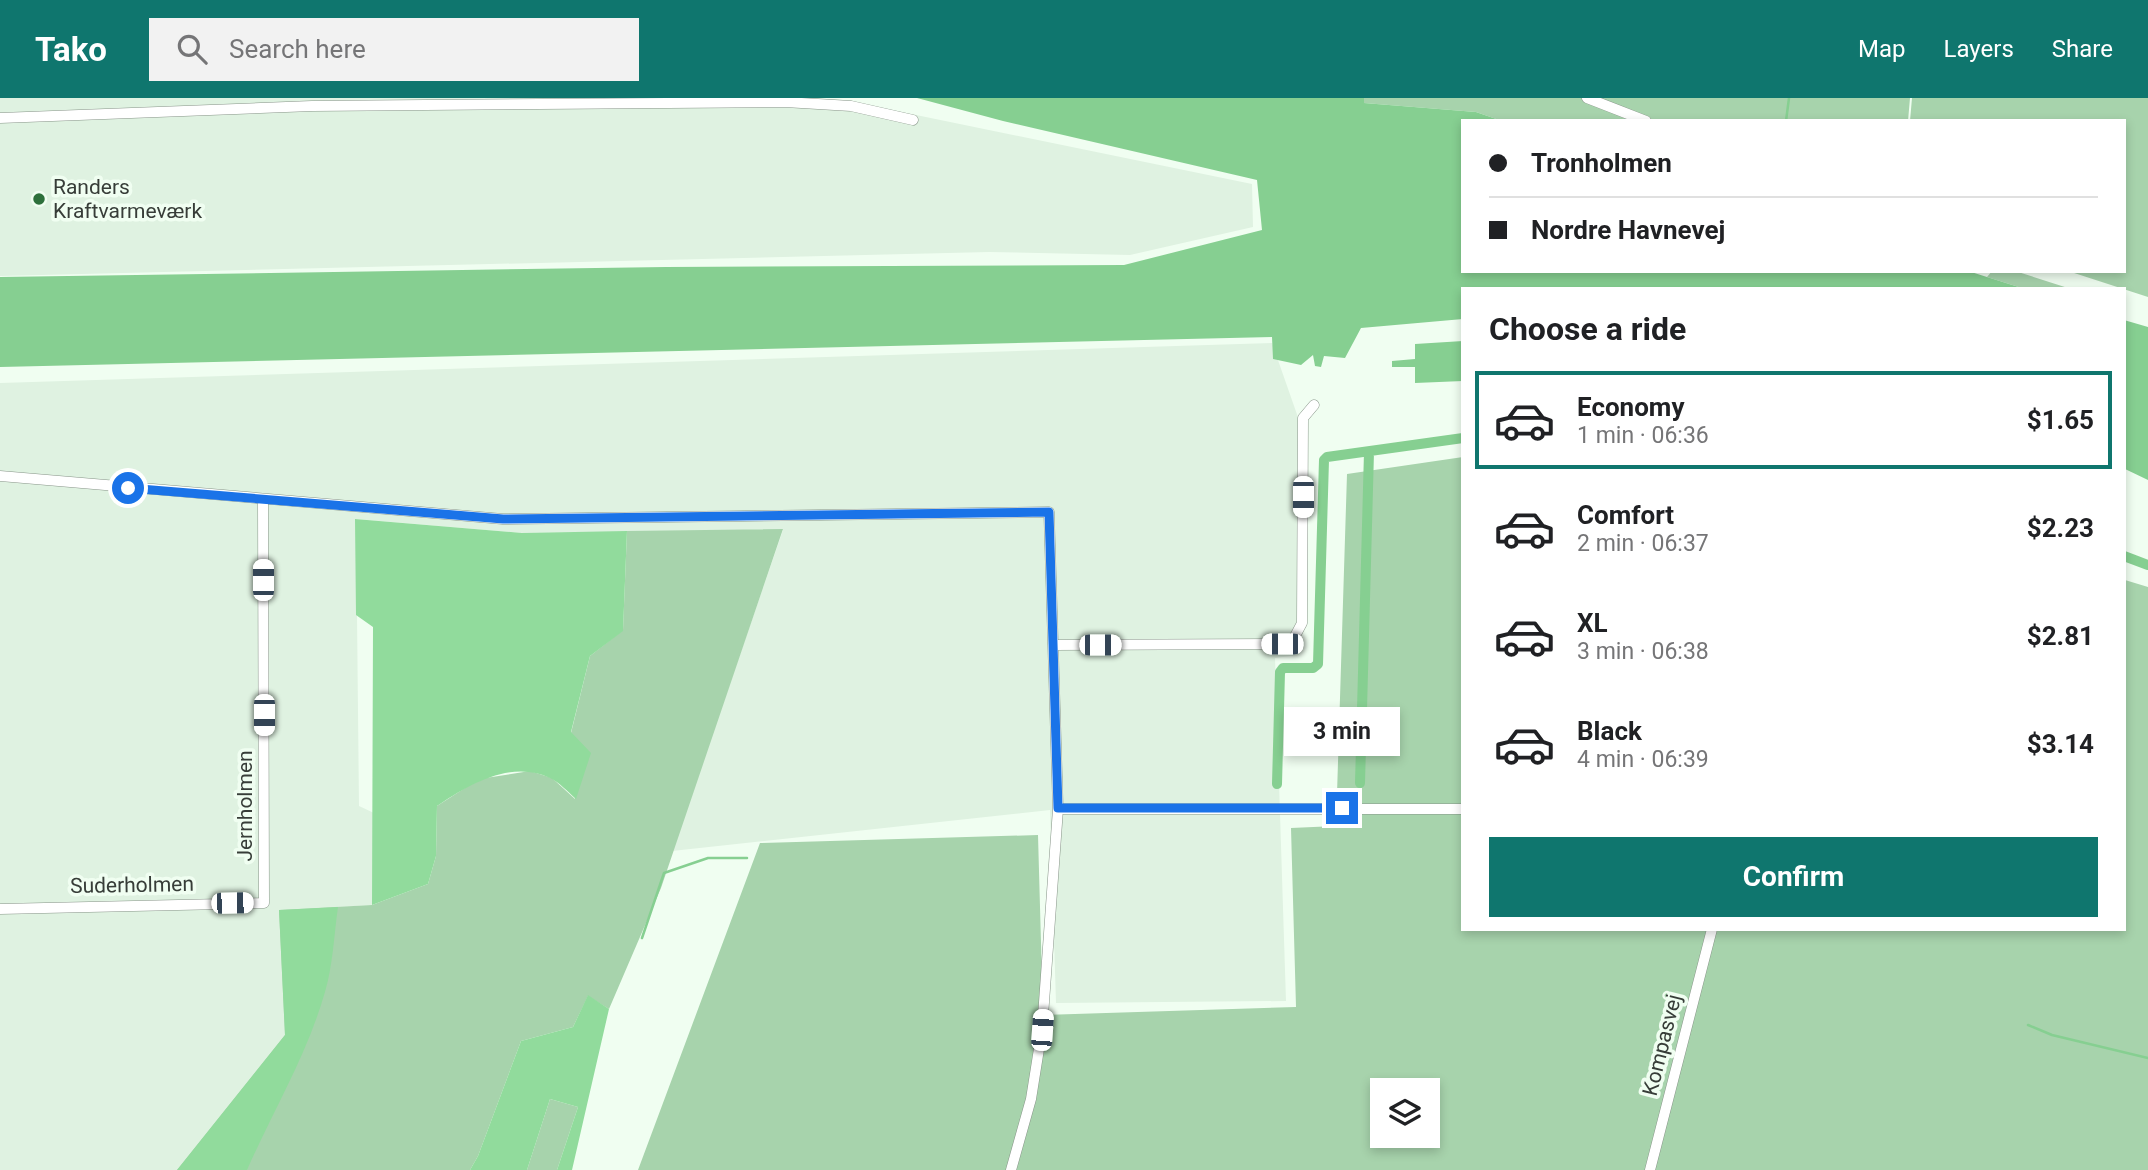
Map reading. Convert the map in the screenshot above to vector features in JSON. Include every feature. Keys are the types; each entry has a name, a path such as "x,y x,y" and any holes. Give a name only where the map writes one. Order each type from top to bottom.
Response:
{"street":[{"path":"1587,98 1641,119"},
{"path":"0,118 312,106 785,102 851,106 913,121"},
{"path":"1053,645 1282,644 1294,638 1302,623 1303,418 1314,405"},
{"path":"0,476 503,519 1049,512 1058,808 1042,1030 1031,1099 1011,1170"},
{"name":"Jernholmen","path":"263,499 264,903"},
{"path":"1058,808 1461,809"},
{"name":"Suderholmen","path":"0,909 264,903"},
{"name":"Kompasvej","path":"1650,1170 1711,931"}],"shaded area":[{"path":"0,98 813,98 853,102 1252,184 1253,227 1130,255 989,252 0,276"},
{"path":"917,98 1364,98 1364,103 1476,112 1496,119 1461,119 1461,273 1974,273 2019,287 1461,287 1461,319 1361,328 1345,358 1324,356 1321,367 1315,366 1313,355 1301,365 1273,359 1272,337 0,367 0,277 666,267 1124,265 1262,230 1257,180 1003,121"},
{"path":"1364,98 1910,98 1908,119 1496,119 1476,112 1364,103"},
{"path":"1912,98 2148,98 2148,297 2126,290 2126,287 2117,287 2074,273 2126,273 2126,119 1910,119"},
{"path":"1990,273 2021,273 2065,287 2019,287 1987,277"},
{"path":"2126,321 2148,327 2148,480 2126,469"},
{"path":"1461,341 1461,381 1415,383 1415,367 1392,367 1392,361 1415,359 1415,344"},
{"path":"1272,343 1300,423 1299,655 1275,658 1286,1001 1056,1003 1050,810 672,851 783,530 522,533 356,519 359,806 374,813 372,905 279,910 285,1035 177,1170 0,1170 0,383"},
{"path":"1461,457 1461,931 2126,931 2126,580 2148,587 2148,1170 638,1170 760,843 1038,835 1043,1015 1296,1007 1291,828 1336,826 1347,474"},
{"path":"355,519 522,533 627,531 623,631 590,656 571,732 591,753 576,799 550,778 520,771 490,777 462,790 437,806 436,856 428,884 372,905 373,627 356,615"},
{"path":"783,529 661,888 609,1009 588,996 573,1027 521,1041 478,1156 470,1170 177,1170 285,1035 279,910 372,905 428,884 436,856 437,806 479,779 530,771 552,778 575,799 571,733 590,656 623,630 627,531"},
{"path":"338,907 330,971 318,1015 247,1170 177,1170 285,1035 279,910"},
{"path":"588,995 609,1009 572,1170 557,1170 578,1107 550,1099 527,1170 470,1170 478,1156 521,1041 573,1027"},
{"path":"550,1099 578,1107 557,1170 527,1170"}],"waterway":[{"path":"1786,119 1789,98"},
{"path":"1277,784 1280,672 1283,668 1313,668 1318,664 1324,460 1327,457 1461,438"},
{"path":"1360,783 1369,452"},
{"path":"2126,557 2148,565"},
{"path":"642,938 664,873 708,858 747,858"},
{"path":"2028,1025 2052,1035 2148,1058"}],"place":[{"name":"Randers Kraftvarmeværk","path":"39,199"}],"route":[{"path":"128,488 503,519 1049,512 1058,808 1342,808"}]}
